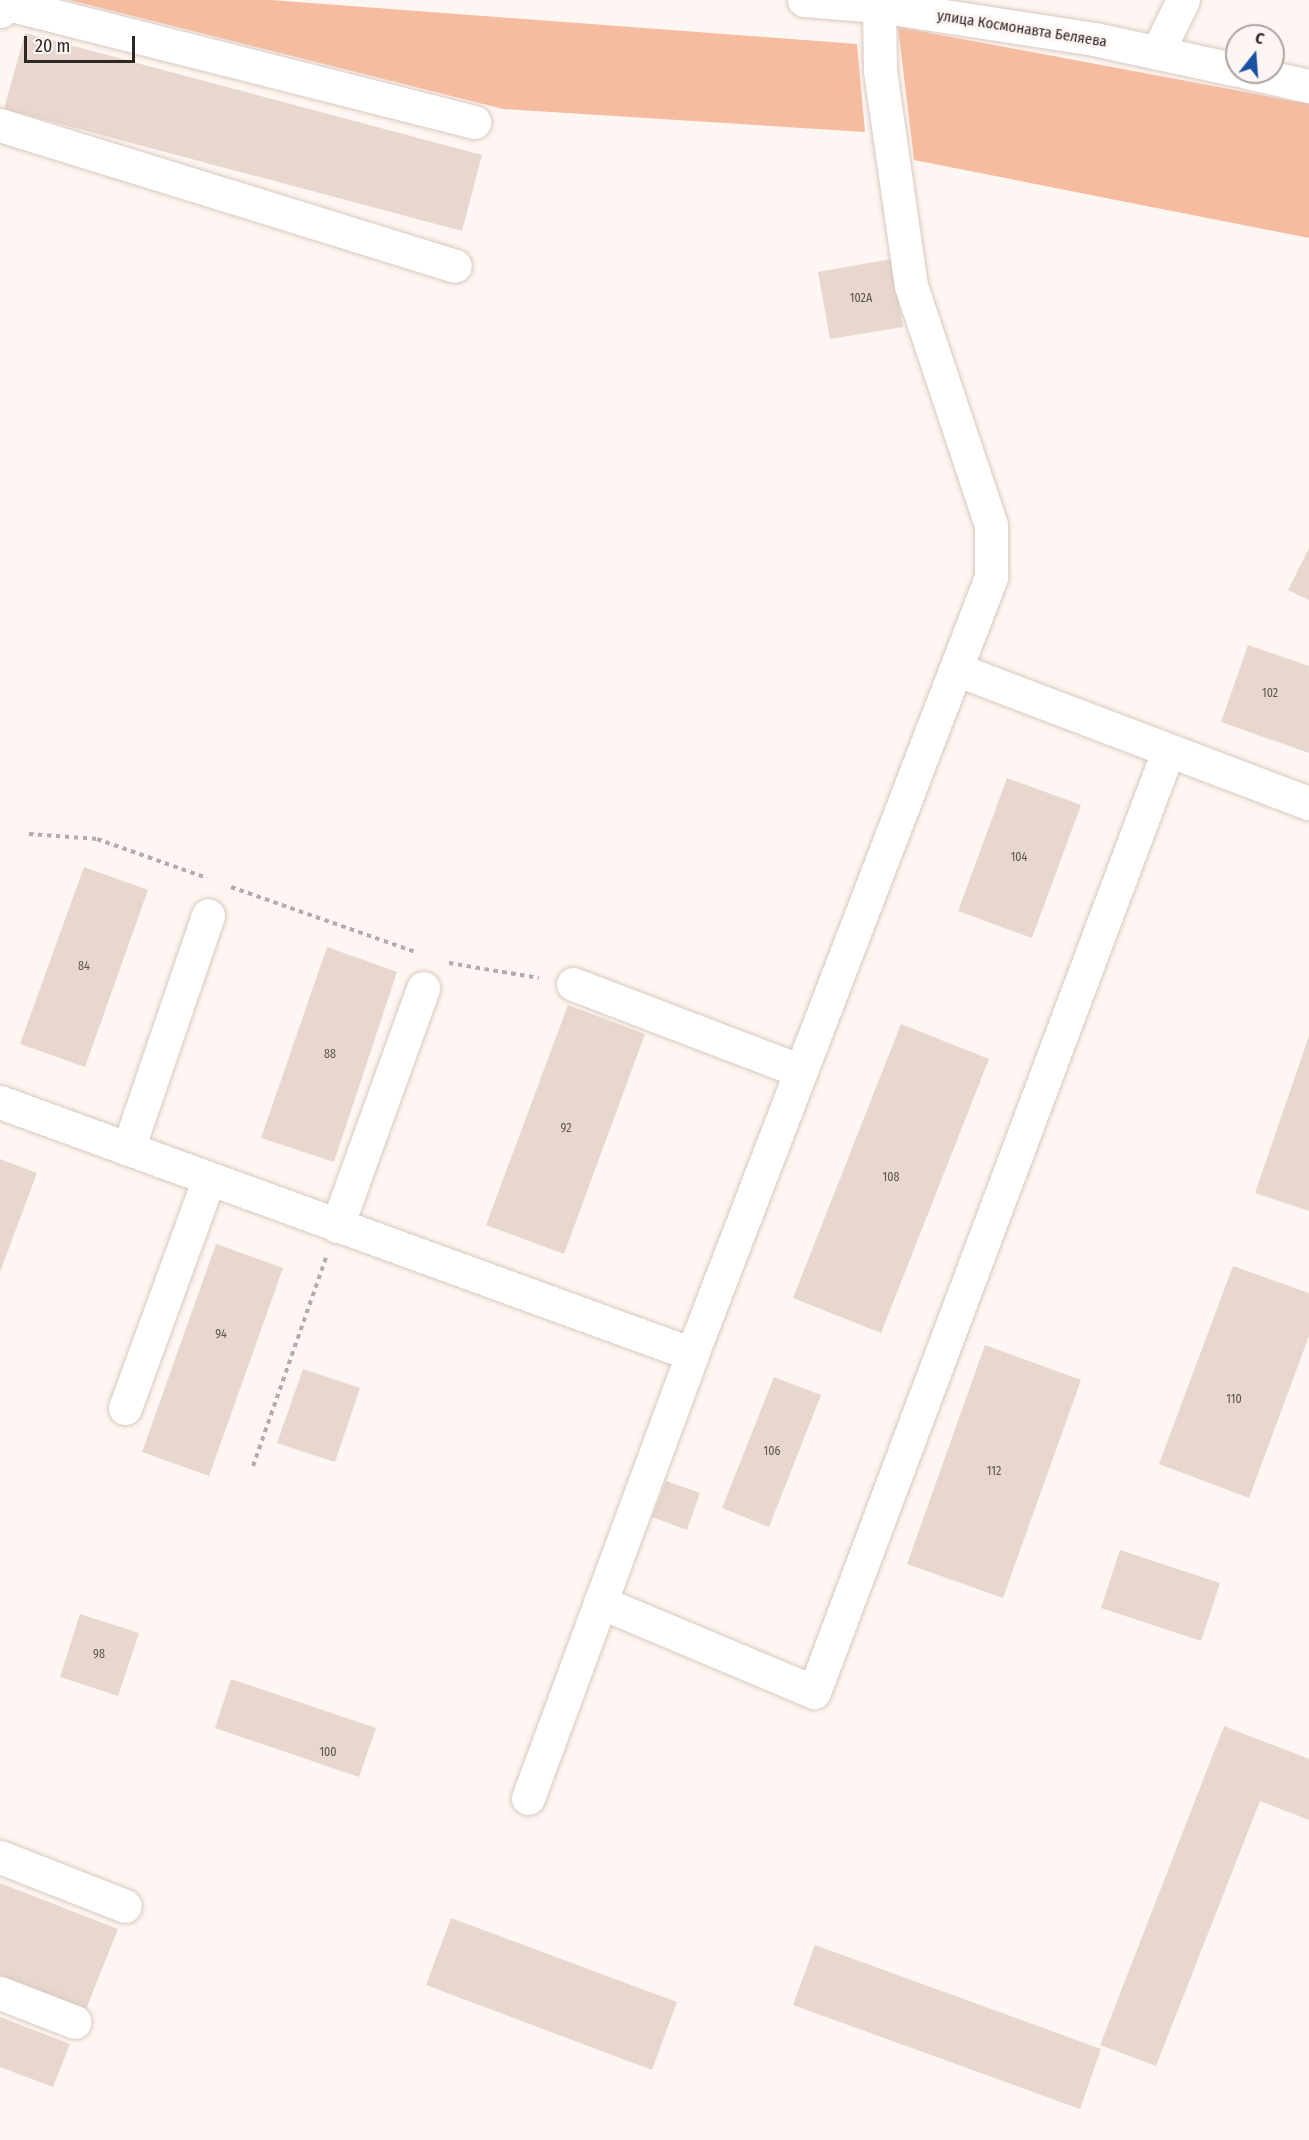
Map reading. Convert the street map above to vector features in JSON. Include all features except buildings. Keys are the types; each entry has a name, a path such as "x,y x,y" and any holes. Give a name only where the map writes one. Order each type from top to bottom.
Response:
{"street":[{"name":"улица Космонавта Беляева","path":"804,0 879,6 1157,53 1225,67"},
{"path":"1157,53 1183,0"},
{"path":"0,11 8,4 474,122"},
{"path":"528,1798 692,1354 992,577 991,525 911,286 880,70 879,6"},
{"path":"1285,81 1309,86"},
{"path":"0,125 455,267"},
{"path":"958,670 1309,803"},
{"path":"600,1602 814,1692 1168,751"},
{"path":"128,1149 208,915"},
{"path":"573,984 801,1071"},
{"path":"337,1226 423,988"},
{"path":"0,1102 692,1354"},
{"path":"125,1408 209,1179"},
{"path":"0,1857 124,1906"},
{"path":"0,1993 75,2022"}],"path":[{"path":"28,834 97,838 217,881"},
{"path":"227,885 420,954"},
{"path":"441,961 573,984"},
{"path":"253,1466 337,1226"}],"shaded area":[{"path":"69,0 271,0 857,44 865,132 503,109"},
{"path":"898,27 1309,104 1309,238 914,160"}]}
